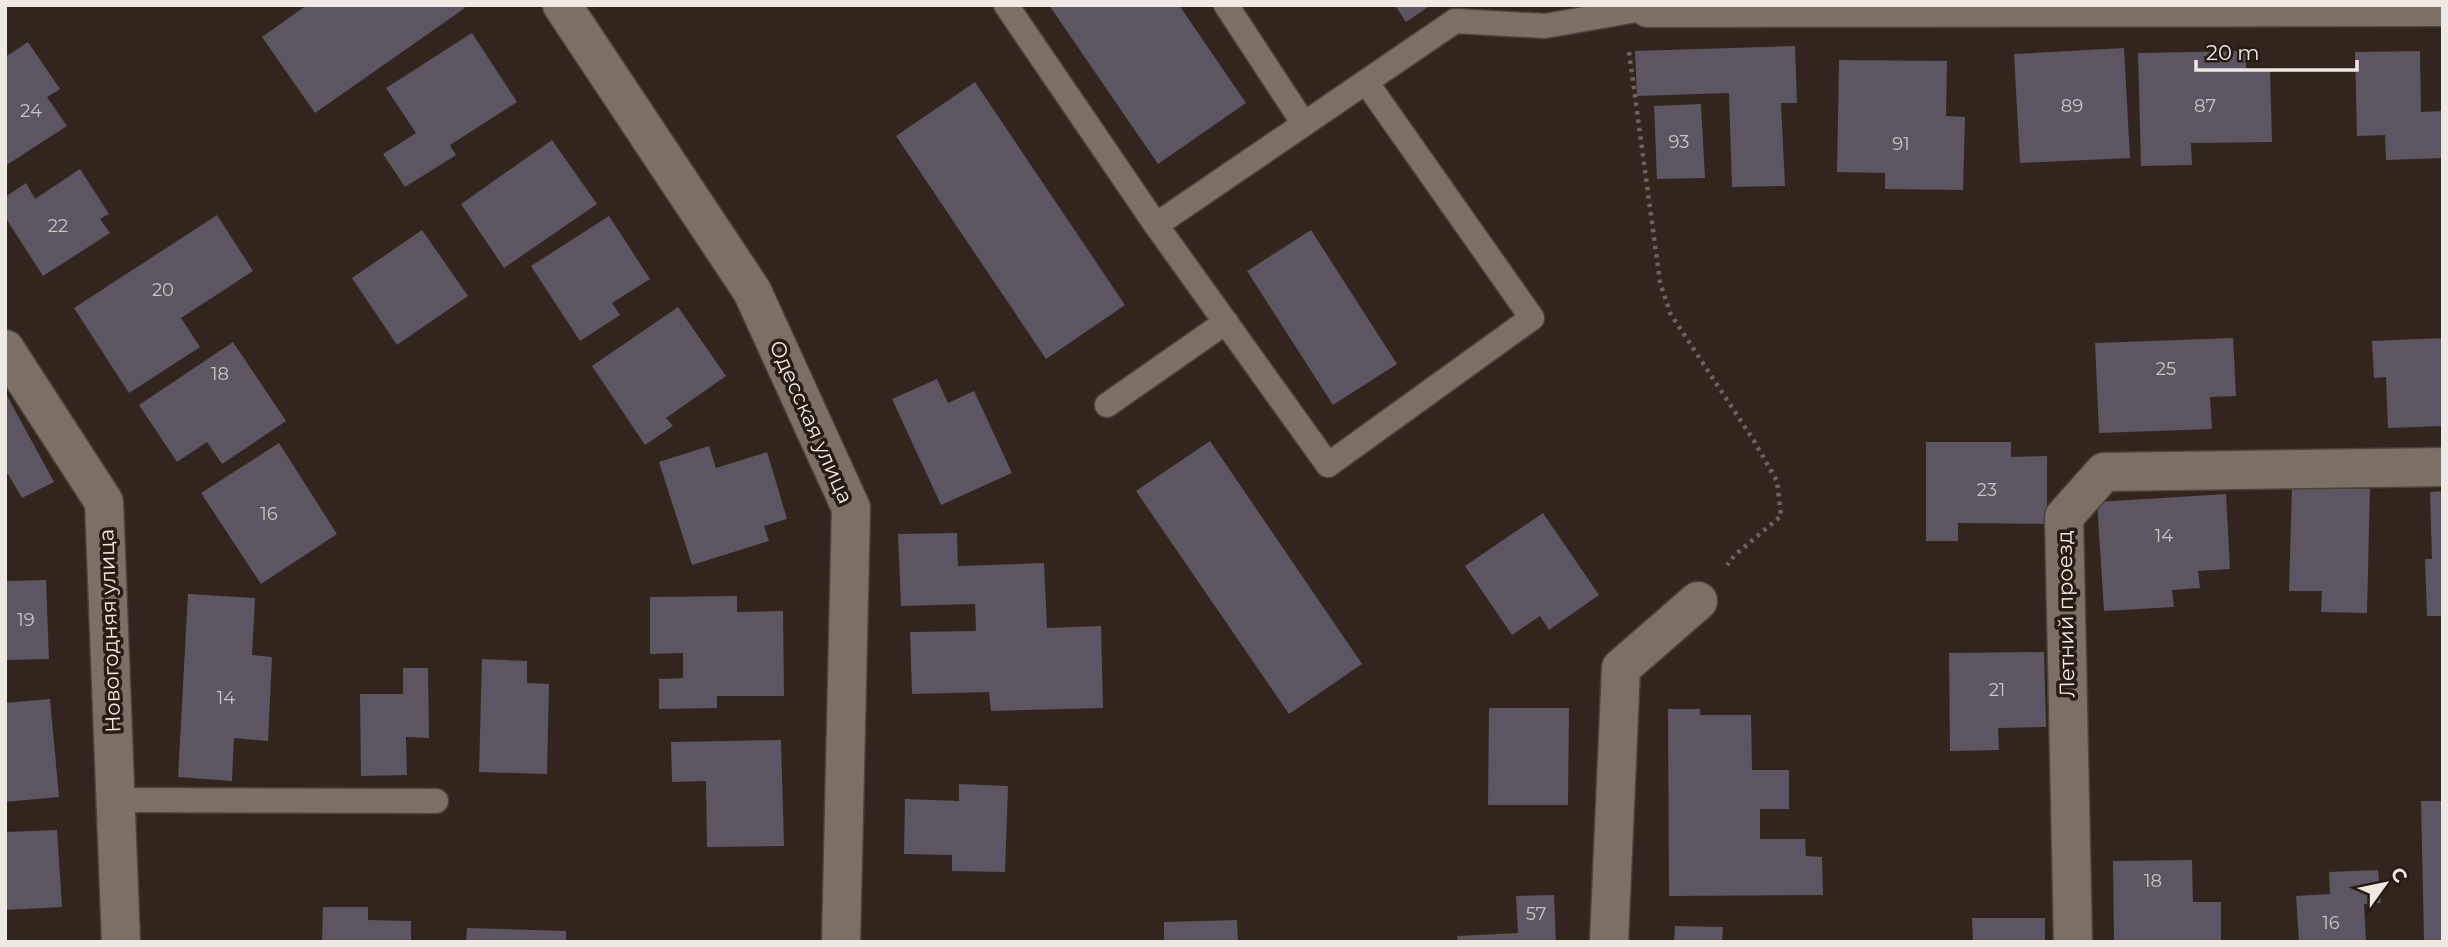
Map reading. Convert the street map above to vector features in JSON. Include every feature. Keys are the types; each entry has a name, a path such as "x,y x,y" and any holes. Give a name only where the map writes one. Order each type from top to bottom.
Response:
{"street":[{"name":"Одесская улица","path":"562,5 752,291 851,508 841,942"},
{"path":"1648,7 2443,7"},
{"name":"Новогодняя улица","path":"5,349 104,502 121,942"},
{"name":"Летний проезд","path":"2073,942 2064,517 2104,472 2443,467"},
{"path":"1609,942 1621,668 1698,601"}],"lane":[{"path":"1006,5 1156,225 1328,465 1532,318 1366,82"},
{"path":"1226,5 1304,124"},
{"path":"1156,225 1455,21 1545,26 1648,7"},
{"path":"1107,405 1226,322"},
{"path":"117,800 436,801"}],"path":[{"path":"1648,7 1629,48 1660,282 1670,313 1777,481 1781,516 1735,555 1698,601"}],"building":[{"path":"307,5 463,5 465,8 315,113 262,37"},
{"path":"1049,5 1179,5 1246,103 1158,164"},
{"path":"1395,5 1431,5 1406,22"},
{"path":"472,33 517,102 450,145 456,155 405,187 383,154 416,133 386,88"},
{"path":"28,42 60,89 47,97 67,126 5,166 5,57"},
{"path":"1795,46 1797,103 1781,103 1785,186 1732,187 1729,93 1637,96 1635,51"},
{"path":"2124,48 2130,158 2020,163 2014,54"},
{"path":"2246,51 2246,71 2270,70 2272,142 2191,143 2192,165 2141,166 2138,53"},
{"path":"2420,51 2421,112 2443,111 2443,158 2386,160 2385,135 2357,136 2355,52"},
{"path":"1839,60 1947,61 1946,116 1965,117 1963,190 1885,189 1885,173 1837,172"},
{"path":"975,82 1125,305 1046,359 896,136"},
{"path":"1701,104 1705,178 1657,179 1654,106"},
{"path":"552,140 597,204 504,268 461,204"},
{"path":"80,169 109,214 100,219 110,233 43,276 5,217 5,197 26,183 35,199"},
{"path":"217,215 253,271 181,318 200,347 129,393 74,308"},
{"path":"609,216 650,279 612,303 620,315 580,341 531,266"},
{"path":"422,230 468,296 397,345 352,278"},
{"path":"1311,230 1397,364 1333,405 1247,271"},
{"path":"678,307 726,376 666,418 673,426 645,445 592,366"},
{"path":"2233,338 2236,396 2210,397 2212,429 2099,433 2095,343"},
{"path":"2443,338 2443,426 2388,428 2386,377 2374,378 2372,341"},
{"path":"233,342 286,421 222,464 207,442 177,462 139,405"},
{"path":"937,379 948,403 974,391 1012,473 941,505 892,399"},
{"path":"5,392 54,482 22,498 8,474 5,475"},
{"path":"1210,441 1362,664 1289,714 1136,491"},
{"path":"1926,442 2011,442 2011,457 2047,456 2047,524 1958,523 1958,541 1926,541"},
{"path":"279,443 337,534 261,584 201,493"},
{"path":"709,446 716,468 767,452 787,519 764,526 769,541 692,565 659,462"},
{"path":"2292,487 2370,489 2367,613 2321,612 2322,591 2289,591"},
{"path":"2443,491 2443,616 2427,616 2425,559 2432,559 2430,492"},
{"path":"2226,494 2230,569 2198,571 2200,588 2172,590 2174,607 2104,611 2097,502"},
{"path":"1543,513 1599,595 1549,630 1540,616 1512,635 1465,566"},
{"path":"957,533 958,566 1044,563 1047,628 1101,626 1103,708 991,711 989,692 912,694 910,632 976,631 975,604 901,606 898,534"},
{"path":"46,580 49,659 5,660 5,581"},
{"path":"188,594 255,598 252,655 272,657 268,741 234,738 232,781 178,777"},
{"path":"737,596 737,612 783,611 784,696 717,696 717,708 659,709 659,679 683,678 683,653 650,654 650,597"},
{"path":"2044,652 2046,727 1998,728 1999,750 1950,751 1949,653"},
{"path":"482,659 527,661 527,683 549,684 547,774 479,772"},
{"path":"403,668 428,668 429,738 406,737 407,775 361,776 360,694 403,694"},
{"path":"50,699 59,797 5,802 5,703"},
{"path":"1489,708 1569,708 1568,805 1488,805"},
{"path":"1668,709 1700,709 1700,715 1751,715 1752,770 1789,770 1789,809 1760,809 1760,839 1805,839 1806,856 1822,857 1823,895 1669,896"},
{"path":"781,740 784,846 707,847 706,781 672,782 671,742"},
{"path":"959,784 1008,786 1005,872 952,871 952,855 904,854 905,799 959,801"},
{"path":"2421,801 2443,801 2443,942 2424,942"},
{"path":"57,830 62,907 5,910 5,832"},
{"path":"2192,860 2193,902 2221,902 2221,942 2114,942 2113,861"},
{"path":"2378,870 2381,903 2364,904 2366,942 2299,942 2296,896 2330,894 2329,872"},
{"path":"1554,895 1556,942 1458,942 1457,936 1518,933 1516,896"},
{"path":"323,907 368,907 368,920 411,921 411,942 322,942"},
{"path":"1972,918 2045,918 2045,942 1973,942"},
{"path":"1237,920 1238,942 1164,942 1164,922"},
{"path":"1675,926 1723,927 1722,942 1674,942"},
{"path":"467,928 566,931 566,942 466,942"}]}
